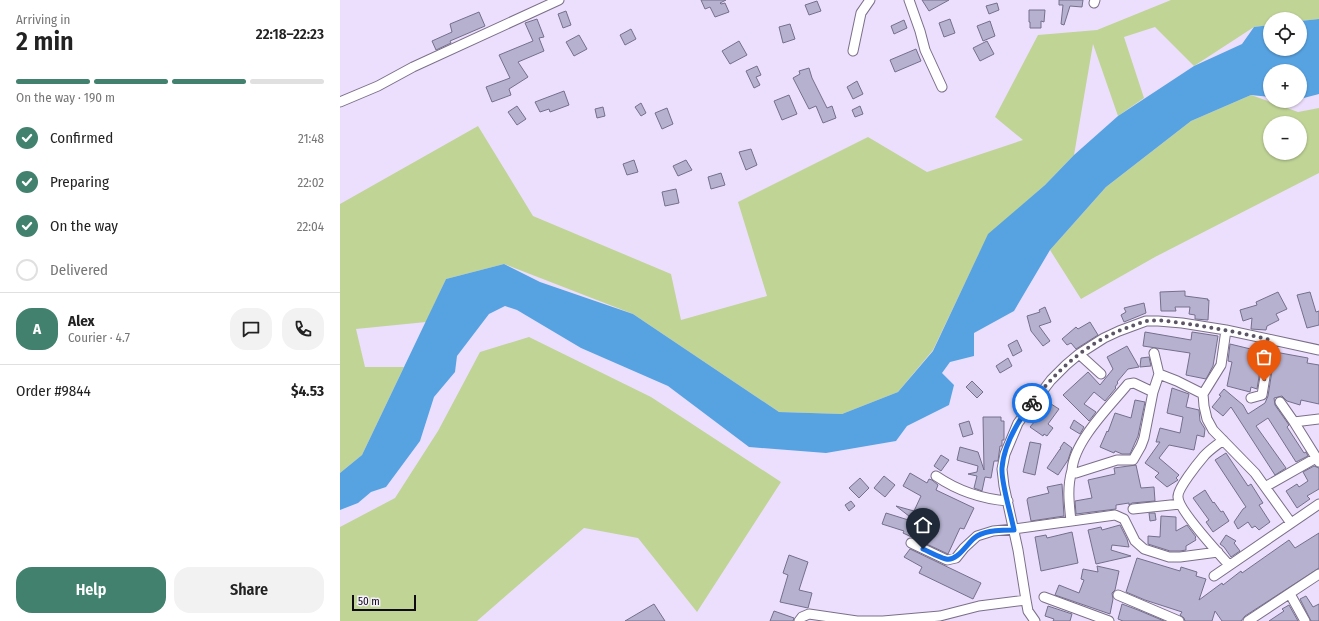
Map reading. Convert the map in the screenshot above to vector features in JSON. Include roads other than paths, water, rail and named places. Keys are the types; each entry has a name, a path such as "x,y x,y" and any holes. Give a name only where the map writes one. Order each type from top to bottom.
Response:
{"street":[{"path":"340,102 378,86 413,67 559,0"},
{"path":"853,51 861,13 870,0"},
{"path":"909,0 925,50 942,87"},
{"path":"1035,621 1028,611 1002,469 1005,454 1018,423 1051,380 1079,354 1104,338 1146,321 1182,323 1226,330 1319,350"},
{"path":"1226,330 1221,365 1203,394 1207,420 1213,430 1244,461 1291,523"},
{"path":"1251,398 1262,395 1271,340"},
{"path":"1072,470 1076,473 1117,460 1133,460 1144,438 1153,392 1159,374 1154,353"},
{"path":"1079,354 1101,374"},
{"path":"1159,374 1203,394"},
{"path":"1071,521 1068,493 1072,461 1078,447 1128,384 1134,383 1153,392"},
{"path":"1265,487 1318,460 1280,402"},
{"path":"1294,422 1319,419"},
{"path":"1223,440 1204,456 1180,490 1178,497 1180,504 1200,531 1229,565"},
{"path":"936,476 948,484 976,496 1008,501"},
{"path":"1133,509 1180,504"},
{"path":"1214,576 1319,504"},
{"path":"911,543 947,560 956,558 977,536 993,531 1014,530 1115,515 1124,519 1135,541 1144,549 1169,557 1180,558 1218,552"},
{"path":"1248,621 1319,574"},
{"path":"1290,594 1305,621"},
{"path":"1118,595 1179,621"},
{"path":"1044,597 1109,621"},
{"path":"799,621 802,617 808,614 857,621 940,616 979,606 1026,600"}],"water":[{"path":"1319,19 1319,94 1307,97 1307,64 1263,64 1263,96 1251,95 1191,121 1106,187 1050,250 1014,311 974,333 974,356 950,362 942,373 954,385 949,405 907,426 896,441 826,453 749,447 668,386 581,348 517,310 505,306 489,314 457,356 455,372 434,397 420,441 386,487 371,492 358,503 340,510 340,473 362,455 446,279 504,264 540,282 633,314 779,412 842,414 898,392 933,351 988,234 1045,185 1074,155 1118,116 1194,66 1242,44 1254,27 1263,26 1263,56 1307,56 1307,20"}]}
